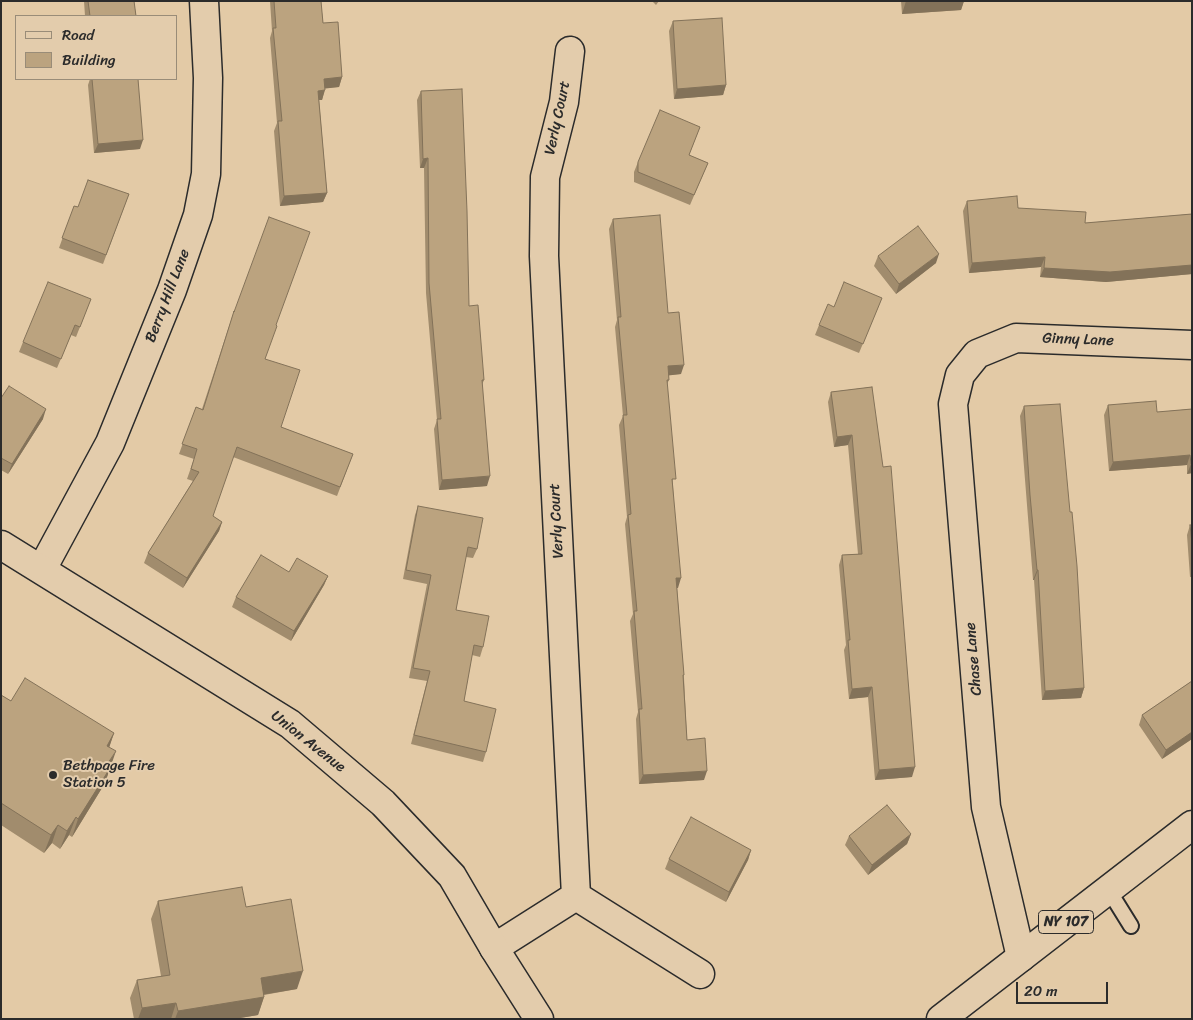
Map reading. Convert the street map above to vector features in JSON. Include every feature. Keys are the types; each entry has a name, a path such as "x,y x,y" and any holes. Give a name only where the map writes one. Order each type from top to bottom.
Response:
{"street":[{"name":"Berry Hill Lane","path":"42,569 110,443 172,290 198,215 206,174 208,78 204,1"},
{"name":"Verly Court","path":"570,51 564,102 545,177 544,256 576,896"},
{"name":"Ginny Lane","path":"971,361 977,354 1016,338 1192,345"},
{"name":"Chase Lane","path":"971,361 960,375 953,404 986,807 1021,958"},
{"name":"Union Avenue","path":"1,545 290,724 383,803 452,876 494,948 539,1019"},
{"name":"NY 107","path":"941,1019 1192,824"},
{"path":"494,948 576,896 700,974"}],"lane":[{"path":"1108,889 1130,926"}],"building":[{"path":"88,1 134,1 136,15 90,15"},
{"path":"274,1 321,1 323,23 338,22 342,77 324,79 325,90 318,91 327,193 284,196 278,121 282,121 273,28 276,28"},
{"path":"722,18 726,85 677,89 673,21"},
{"path":"92,80 138,80 143,140 98,144"},
{"path":"462,89 469,306 478,305 490,476 442,480 437,419 441,419 429,283 428,158 423,159 421,91"},
{"path":"660,110 700,127 689,155 708,163 694,195 638,172 638,162"},
{"path":"88,180 129,194 106,255 62,238 74,206 78,207"},
{"path":"1017,196 1018,208 1086,212 1085,223 1192,214 1192,265 1110,272 1044,268 1045,257 972,263 967,201"},
{"path":"660,215 668,313 679,312 684,365 668,366 669,380 667,380 676,479 672,479 681,578 676,578 687,740 705,738 707,771 643,775 639,709 642,709 634,611 637,611 628,515 631,514 623,415 627,415 618,317 621,317 613,219"},
{"path":"269,217 310,232 265,359 300,370 281,427 353,454 340,487 237,447 213,516 222,522 187,578 148,553 199,472 191,469 197,449 182,444 196,407 203,410 234,311"},
{"path":"918,226 939,254 899,284 878,256"},
{"path":"48,282 91,299 80,327 75,325 61,359 23,342"},
{"path":"844,282 882,298 863,344 819,325 828,304 834,307"},
{"path":"9,386 46,409 12,464 1,458 1,398"},
{"path":"872,387 883,467 891,466 915,767 879,770 872,687 852,689 848,640 850,640 842,555 862,554 852,435 837,437 831,392"},
{"path":"1156,401 1157,412 1192,409 1192,464 1190,455 1113,462 1108,405"},
{"path":"1060,404 1077,566 1084,688 1045,691 1038,570 1030,495 1024,406"},
{"path":"418,506 483,518 477,549 468,547 456,610 489,616 483,647 474,645 464,701 496,709 486,752 414,735 430,671 413,668 431,575 406,570"},
{"path":"1190,525 1192,525 1192,543"},
{"path":"261,555 289,572 297,558 328,576 294,631 236,597"},
{"name":"Bethpage Fire Station 5","path":"25,678 114,733 107,746 116,751 108,763 112,765 78,819 76,817 67,831 58,825 51,835 1,803 1,695 11,701"},
{"path":"1192,681 1192,732 1166,750 1142,715"},
{"path":"887,805 911,834 872,865 849,836"},
{"path":"691,817 751,850 729,892 669,859"},
{"path":"242,887 246,907 291,899 303,971 261,978 264,997 178,1011 176,1003 142,1008 137,980 170,975 158,901"}],"place":[{"name":"Bethpage Fire Station 5","path":"53,775"}]}
